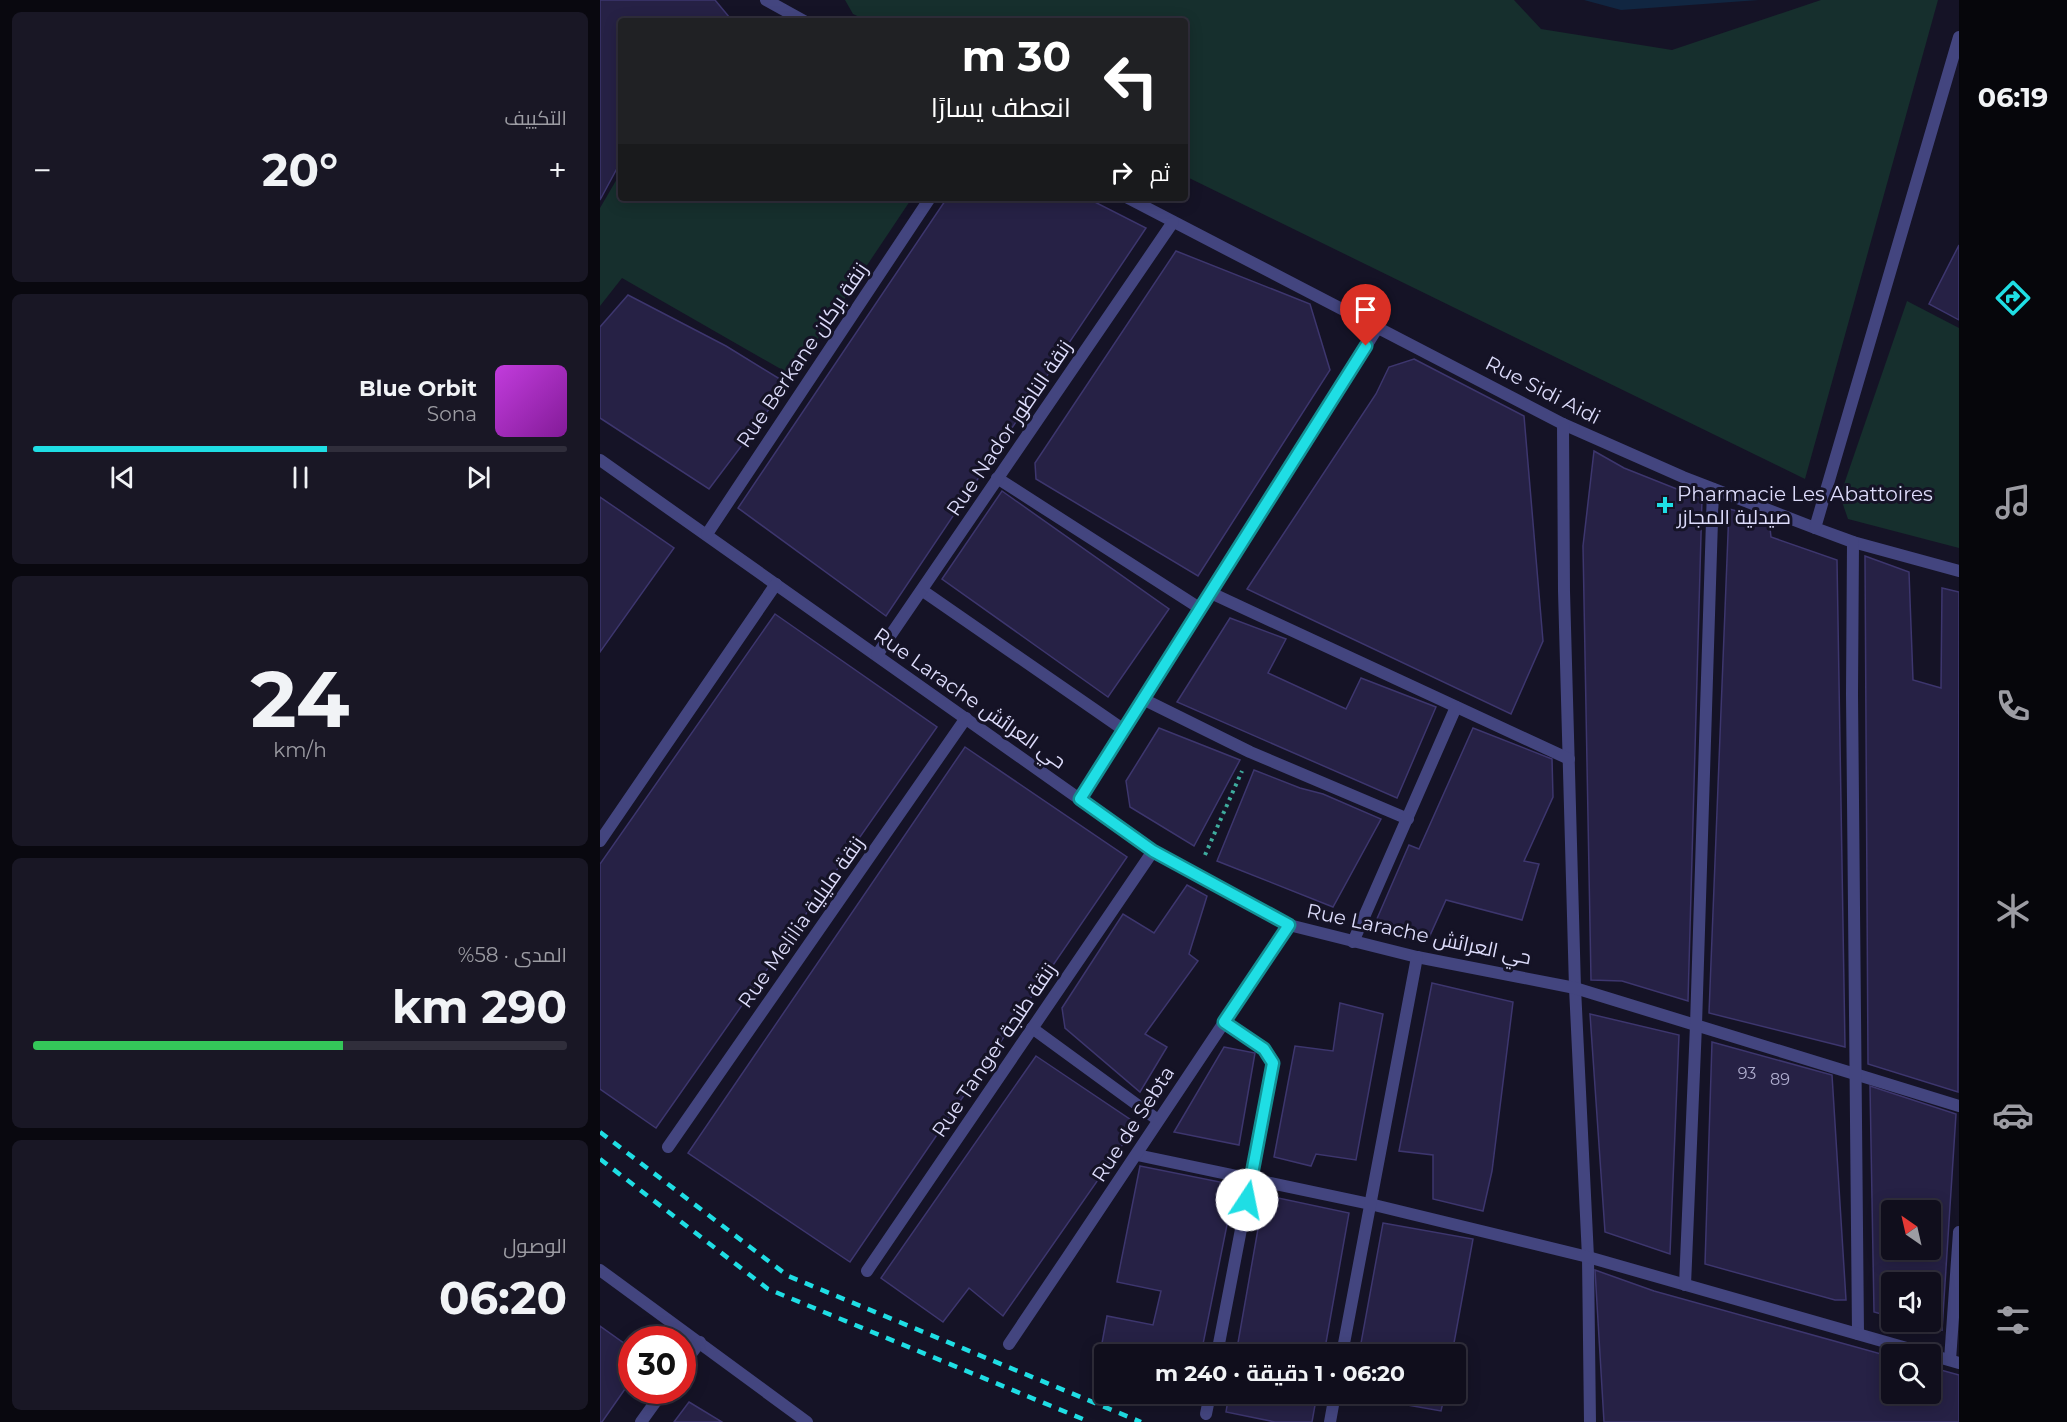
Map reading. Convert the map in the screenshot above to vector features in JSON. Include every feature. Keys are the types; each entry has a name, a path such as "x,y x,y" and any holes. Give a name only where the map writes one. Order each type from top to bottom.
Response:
{"street":[{"path":"766,0 799,18"},
{"path":"1815,528 1959,38"},
{"name":"Rue Berkane زنقة بركان","path":"707,534 928,201"},
{"name":"Rue Sidi Aidi","path":"1134,201 1563,424 1713,489 1815,528 1853,542 1959,571"},
{"name":"Rue Nador زنقة الناظور","path":"877,656 1173,222"},
{"path":"1080,799 1378,327"},
{"path":"1563,424 1575,988 1588,1257 1590,1422"},
{"name":"Rue Larache حي العرائش","path":"600,460 1153,851 1289,925 1417,957 1575,988 1959,1106"},
{"path":"997,478 1201,609"},
{"path":"1684,1285 1696,1025 1713,489"},
{"path":"1853,542 1854,1074 1858,1334"},
{"path":"600,841 776,584"},
{"path":"922,591 1124,730"},
{"path":"1211,593 1569,759"},
{"path":"1143,699 1250,752 1408,819"},
{"path":"1353,942 1456,707"},
{"name":"Rue Melilia زنقة مليلية","path":"668,1148 966,718"},
{"name":"Rue Tanger زنقة طنجة","path":"867,1270 1153,851"},
{"name":"Rue de Sebta","path":"1009,1344 1289,925"},
{"path":"1344,1344 1417,957"},
{"path":"1219,1344 1273,1063 1264,1049 1224,1022"},
{"path":"1032,1028 1158,1120"},
{"path":"1137,1155 1370,1204 1588,1257 1954,1361 1959,1232"},
{"path":"600,1270 807,1422"},
{"path":"696,1347 700,1342"},
{"path":"641,1422 654,1404"},
{"path":"1206,1414 1208,1404"},
{"path":"1330,1422 1333,1404"}],"path":[{"path":"1196,875 1250,752"}],"green space":[{"path":"845,0 1514,0 1541,29 1672,50 1821,0 1938,0 1805,479 1188,177 1188,18 862,18 853,14"},
{"path":"618,177 618,201 910,201 793,376 622,278 600,306 600,208"},
{"path":"1907,301 1959,328 1959,548 1848,519 1840,496"}],"water":[{"path":"1584,0 1759,0 1621,10"}],"building":[{"path":"600,0 715,0 730,18 618,18 618,167 600,200"},
{"path":"945,201 1093,201 1146,228 886,616 738,508"},
{"path":"1959,245 1959,320 1929,304"},
{"path":"1176,251 1310,304 1330,370 1198,576 1036,479 1035,463"},
{"path":"628,295 726,346 788,384 709,489 600,418 600,327"},
{"path":"1414,359 1524,416 1543,641 1511,714 1247,589 1376,394 1389,367"},
{"path":"1594,451 1624,468 1702,499 1688,1001 1622,981 1591,980 1583,546"},
{"path":"1002,491 1169,609 1108,697 942,579"},
{"path":"600,497 674,548 600,652"},
{"path":"1729,509 1769,519 1771,537 1837,560 1845,1047 1709,1013"},
{"path":"1865,556 1909,572 1913,680 1941,688 1942,588 1959,592 1958,1092 1868,1064"},
{"path":"775,614 937,727 656,1128 600,1089 600,864"},
{"path":"1230,618 1286,639 1268,673 1346,709 1361,678 1436,707 1397,798 1177,702"},
{"path":"1159,728 1240,760 1194,846 1130,807 1126,781"},
{"path":"1473,728 1552,759 1553,797 1524,861 1539,864 1522,920 1446,900 1427,942 1373,928 1409,845 1419,849"},
{"path":"965,747 1127,857 850,1262 688,1153"},
{"path":"1254,770 1300,788 1323,794 1381,819 1333,907 1217,861"},
{"path":"1187,885 1207,896 1189,954 1198,961 1145,1034 1167,1047 1140,1092 1065,1028 1062,1008 1123,914 1154,933"},
{"path":"1432,983 1513,1002 1492,1171 1483,1211 1433,1199 1433,1155 1399,1151"},
{"path":"1340,1003 1383,1014 1356,1160 1316,1154 1311,1166 1274,1157 1295,1046 1333,1051"},
{"path":"1590,1014 1679,1035 1670,1254 1605,1232"},
{"path":"1712,1042 1832,1075 1846,1300 1835,1300 1705,1264"},
{"path":"1224,1047 1255,1053 1239,1145 1174,1132"},
{"path":"1036,1056 1137,1124 1003,1316 969,1288 943,1322 881,1278"},
{"path":"1870,1086 1956,1114 1942,1330 1941,1272 1881,1272 1881,1314 1874,1312"},
{"path":"1140,1166 1235,1185 1203,1344 1102,1344 1107,1316 1153,1325 1161,1291 1117,1282"},
{"path":"1264,1195 1349,1213 1326,1344 1238,1344"},
{"path":"1383,1223 1473,1239 1454,1344 1361,1344"},
{"path":"1595,1270 1654,1291 1881,1354 1881,1404 1941,1404 1941,1370 1959,1375 1959,1422 1604,1422"},
{"path":"600,1326 618,1339 618,1399 600,1422"},
{"path":"688,1404 692,1404 722,1422 674,1422"},
{"path":"1227,1404 1315,1404 1312,1422 1275,1422 1226,1412"},
{"path":"1402,1404 1443,1404 1441,1411"}],"railway":[{"path":"600,1132 788,1276 1141,1422"},
{"path":"600,1159 768,1289 1090,1422"}],"place":[{"name":"Pharmacie Les Abattoires صيدلية المجازر","path":"1665,505"}],"route":[{"path":"1247,1200 1273,1063 1264,1049 1224,1022 1289,925 1153,851 1080,799 1366,346"}]}
